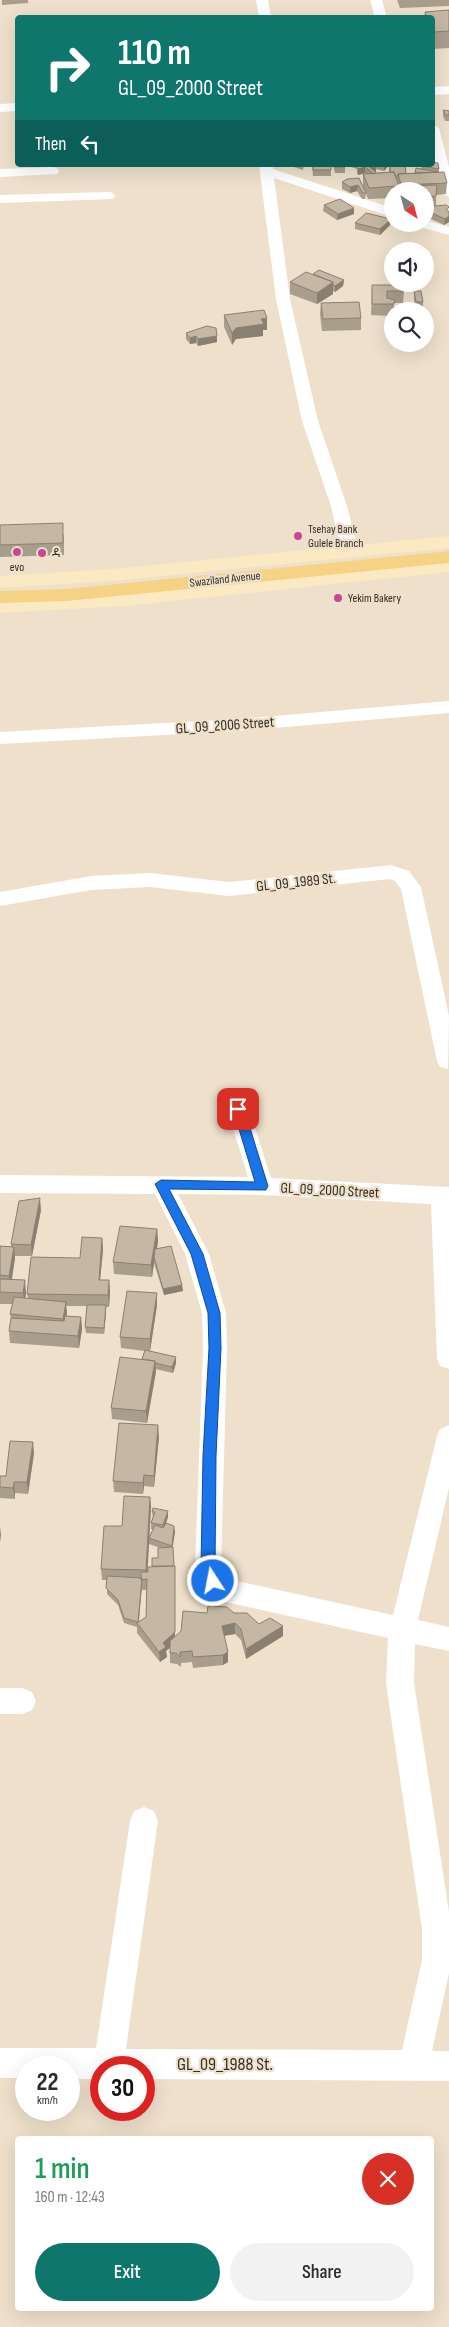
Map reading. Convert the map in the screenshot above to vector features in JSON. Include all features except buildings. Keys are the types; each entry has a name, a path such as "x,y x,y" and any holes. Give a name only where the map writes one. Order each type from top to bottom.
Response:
{"main road":[{"path":"0,582 93,577 449,542"},
{"name":"Swaziland Avenue","path":"0,590 91,586 449,550"},
{"name":"Swaziland Avenue","path":"0,597 67,595 449,557"},
{"path":"0,607 126,600 449,566"}],"street":[{"path":"262,0 264,15"},
{"path":"376,0 380,15"},
{"path":"435,91 449,90"},
{"path":"0,108 15,107"},
{"path":"435,139 449,193"},
{"path":"350,552 339,506 310,421 283,299 270,209 267,168 384,210"},
{"path":"0,173 52,171"},
{"path":"0,199 108,196"},
{"path":"434,227 449,231"},
{"name":"GL_09_2006 Street","path":"0,738 238,724 449,707"},
{"name":"GL_09_1989 St.","path":"0,899 111,882 150,880 229,889 391,872 402,876 411,887 448,1061"},
{"path":"238,1109 262,1186"},
{"name":"GL_09_2000 Street","path":"0,1184 262,1186 445,1196"},
{"path":"161,1184 197,1254 214,1313 215,1348 210,1456 208,1567 213,1581 226,1590 449,1639"},
{"path":"445,1196 449,1359"},
{"path":"414,2066 437,1960 437,1928 404,1722 400,1683 402,1630 449,1436"},
{"path":"110,2056 144,1821"},
{"name":"GL_09_1988 St.","path":"0,2063 90,2064"},
{"name":"GL_09_1988 St.","path":"155,2064 449,2066"}],"place":[{"name":"Tsehay Bank Gulele Branch","path":"298,536"},
{"name":"evo","path":"17,552"},
{"name":"ዳ","path":"42,553"},
{"name":"Yekim Bakery","path":"338,598"}],"route":[{"path":"213,1581 208,1567 210,1456 215,1348 214,1313 197,1254 161,1184 262,1186 238,1109"}]}
